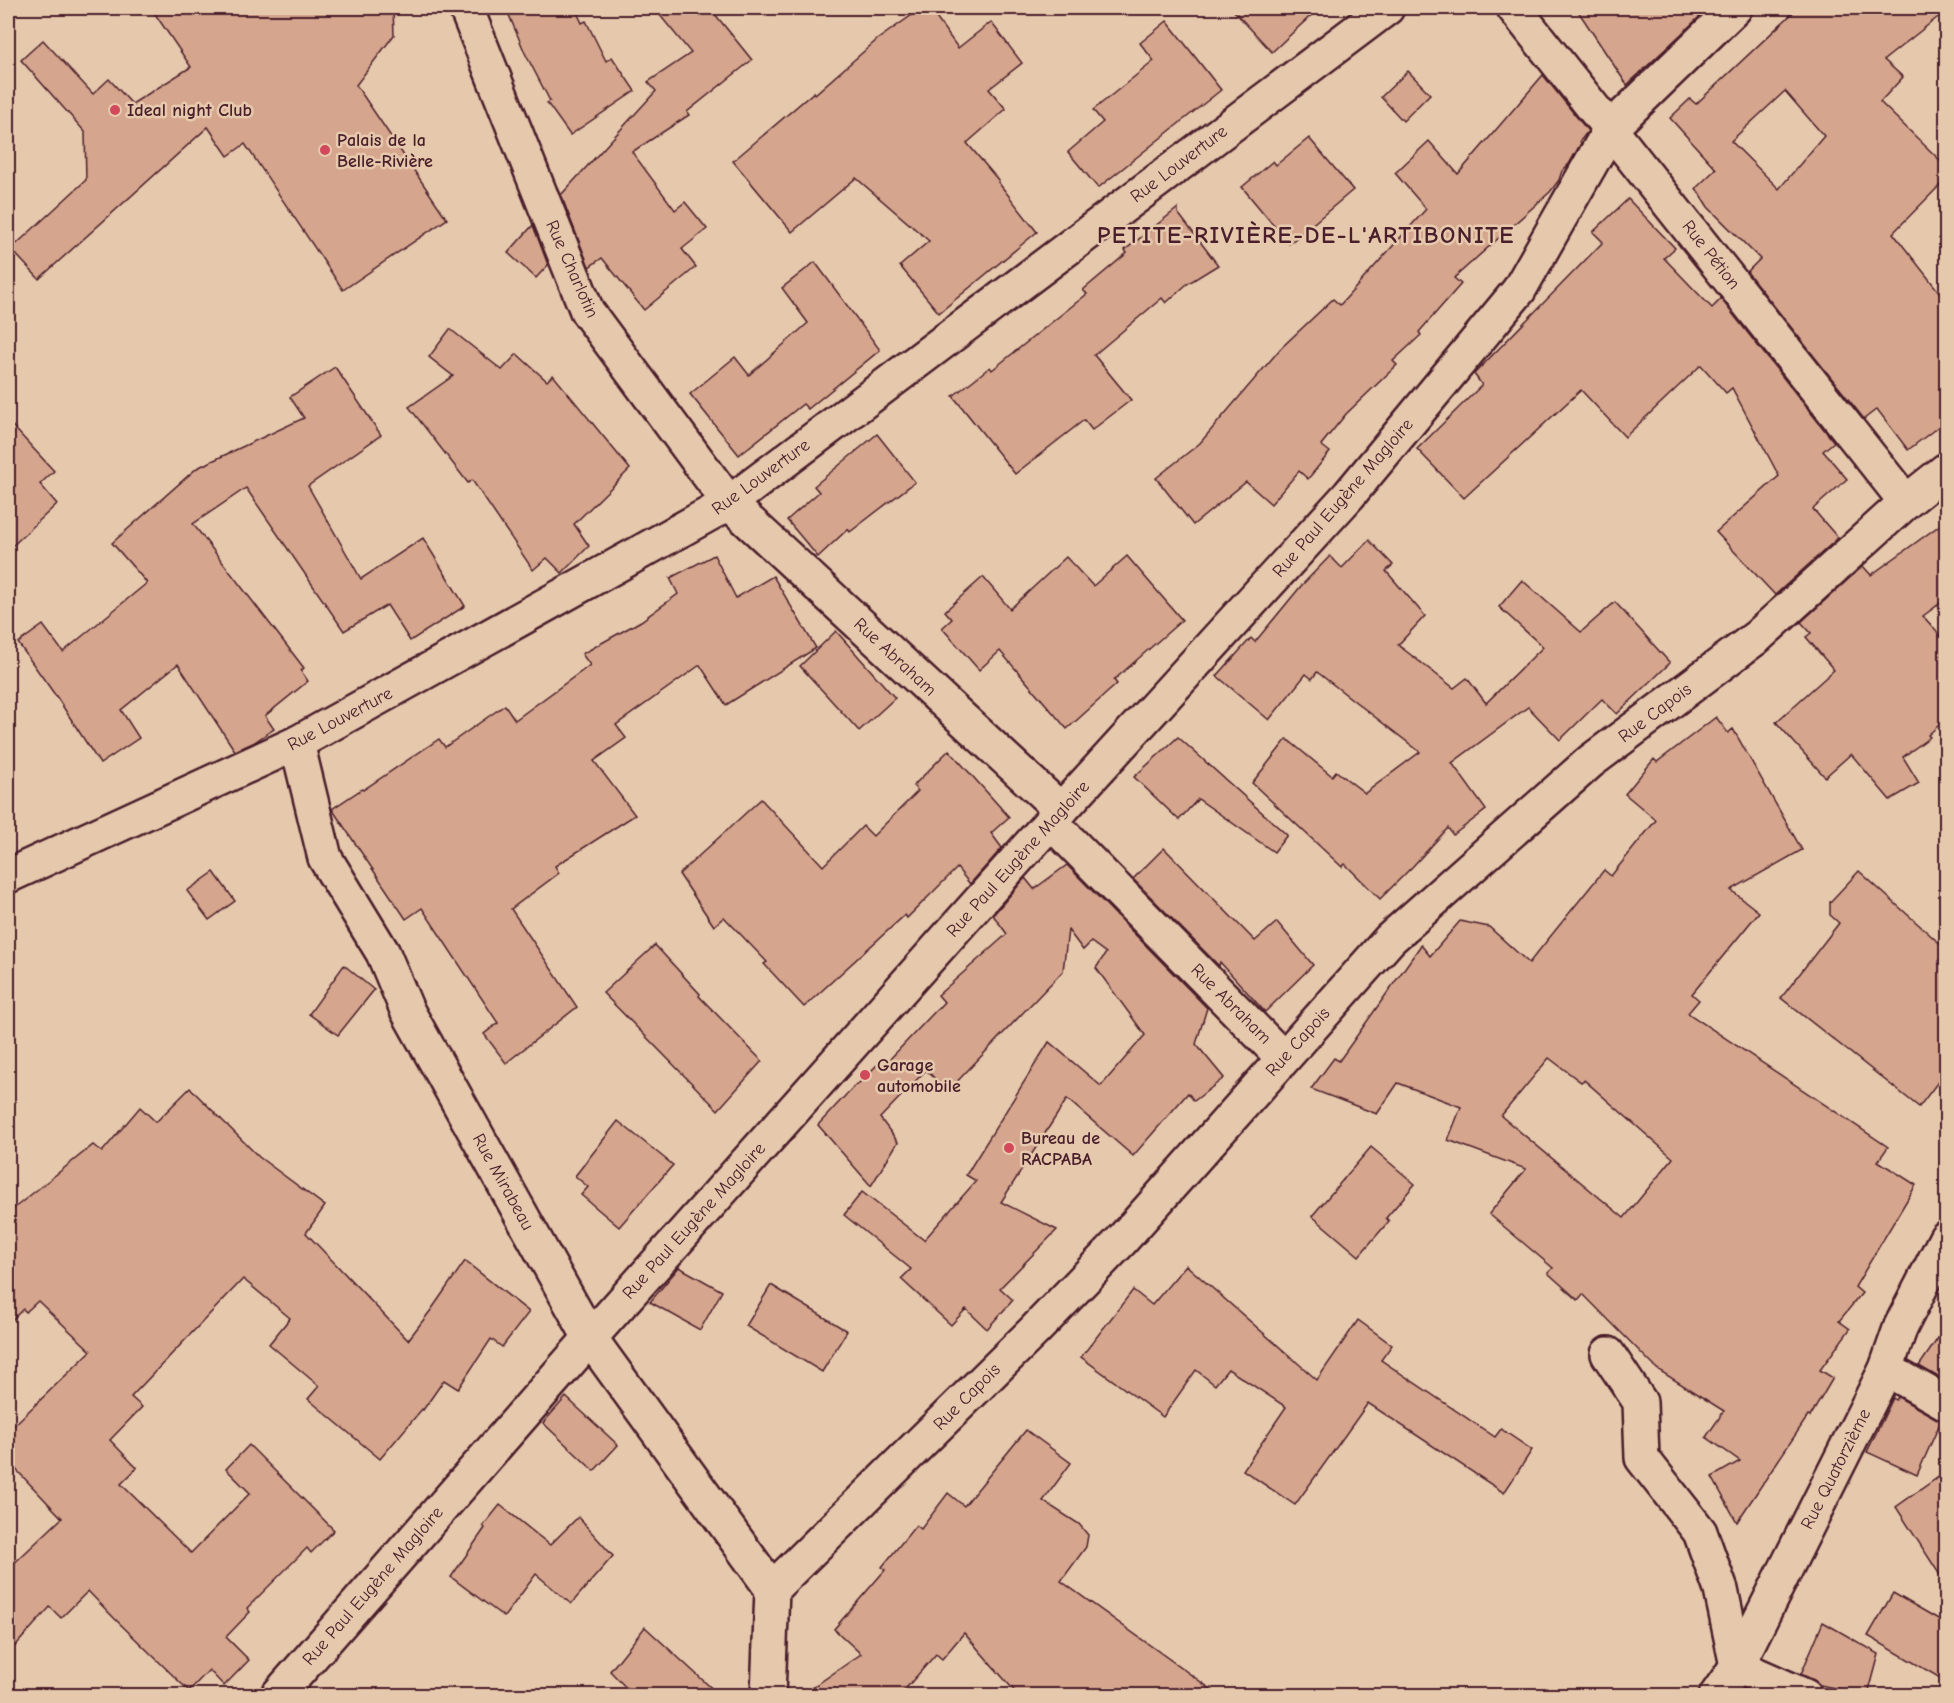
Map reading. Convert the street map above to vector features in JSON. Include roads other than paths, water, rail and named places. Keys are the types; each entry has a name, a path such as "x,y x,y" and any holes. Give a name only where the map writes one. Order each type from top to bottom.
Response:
{"street":[{"name":"Rue Charlotin","path":"466,8 587,311 729,503"},
{"name":"Rue Louverture","path":"8,876 297,743 729,503 1387,8"},
{"name":"Rue Pétion","path":"1514,8 1906,502"},
{"name":"Rue Paul Eugène Magloire","path":"277,1695 590,1338 1056,816 1349,495 1519,290 1611,128 1735,8"},
{"name":"Rue Capois","path":"772,1589 1059,1306 1121,1241 1399,932 1591,762 1757,637 1906,502 1947,470"},
{"name":"Rue Abraham","path":"729,503 1056,816 1284,1058"},
{"name":"Rue Mirabeau","path":"297,743 326,858 383,953 407,1010 590,1338 772,1589"},
{"name":"Rue Quatorzième","path":"1716,1695 1737,1666 1886,1369 1901,1326 1947,1238"},
{"path":"1608,1354 1640,1402 1642,1458 1700,1532 1721,1590 1737,1666 1805,1695"},
{"path":"1886,1369 1947,1403"},
{"path":"769,1695 772,1589"}],"place":[{"name":"Ideal night Club","path":"115,110"},
{"name":"Palais de la Belle-Rivière","path":"325,150"},
{"name":"Garage automobile","path":"865,1075"},
{"name":"Bureau de RACPABA","path":"1009,1148"}],"district":[{"name":"PETITE-RIVIÈRE-DE-L'ARTIBONITE","path":"1306,235"}]}
